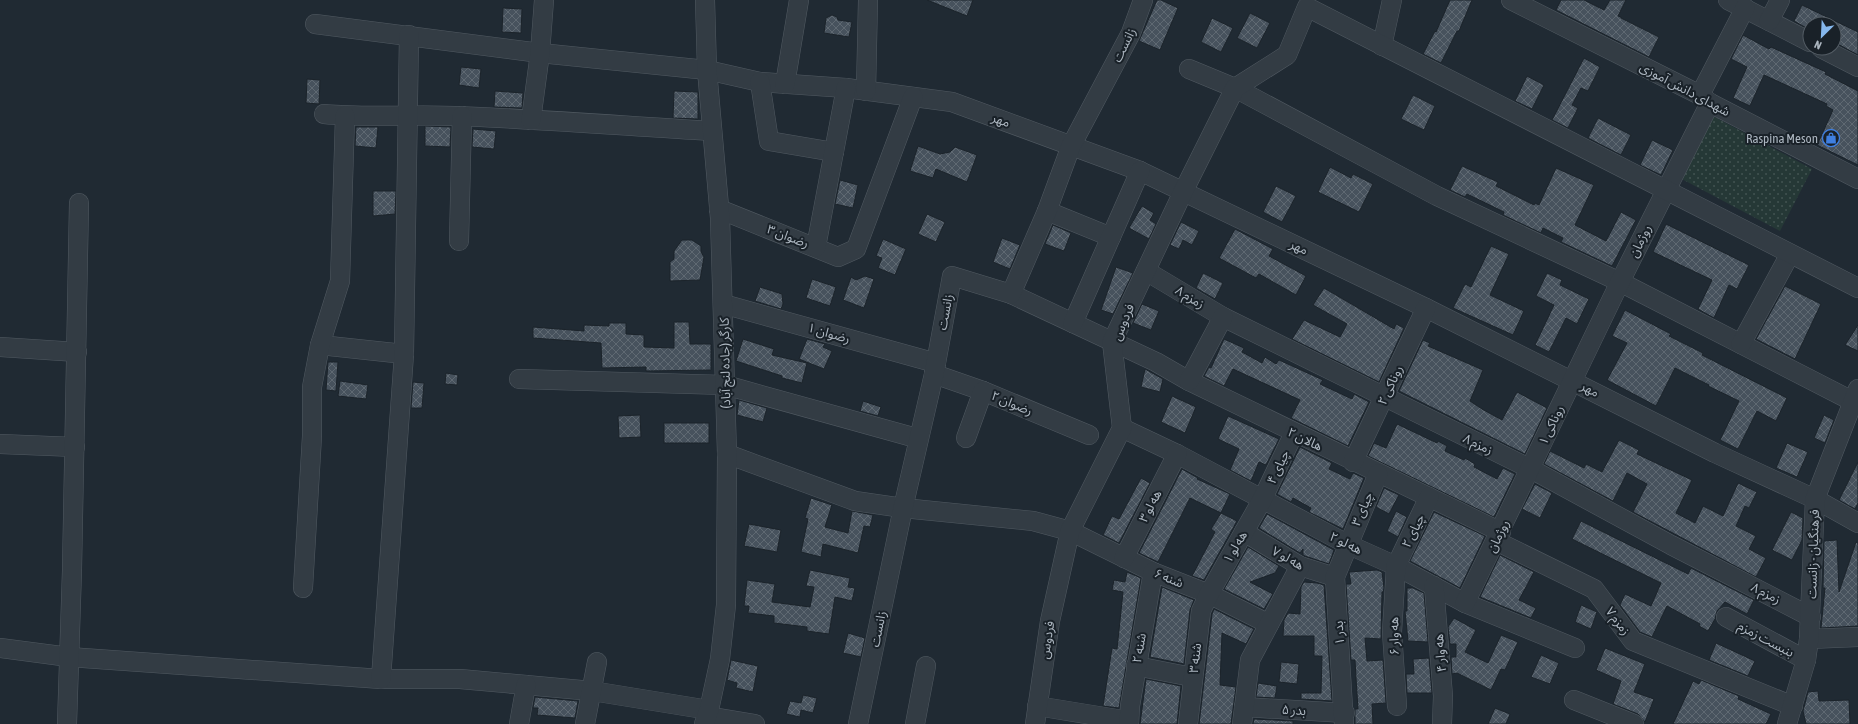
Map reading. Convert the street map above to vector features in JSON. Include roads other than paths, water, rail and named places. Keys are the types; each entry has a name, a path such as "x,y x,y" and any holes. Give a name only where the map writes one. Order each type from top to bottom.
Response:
{"street":[{"path":"531,120 540,53 544,0"},
{"name":"کارگر (جاده لنج آباد)","path":"705,0 707,70 719,209 727,454 726,605 720,659 707,717"},
{"path":"785,84 799,0"},
{"path":"866,91 868,0"},
{"name":"زانست","path":"858,724 903,508 935,368 952,276 1011,294 1047,211 1071,146 1131,33 1143,0"},
{"path":"1382,46 1392,0"},
{"name":"شهدای دانش آموزی","path":"1511,0 1705,99 1858,180"},
{"path":"1728,0 1802,38"},
{"path":"1769,21 1780,0"},
{"path":"1235,88 1287,55 1307,7 1858,288"},
{"name":"روژمان","path":"1572,380 1665,190 1745,8"},
{"name":"مهر","path":"315,24 540,53 707,70 760,82 846,88 952,102 1140,171 1426,308 1715,453 1815,499 1858,523"},
{"path":"381,679 404,354 409,36"},
{"path":"1837,56 1858,67"},
{"path":"1189,69 1235,88 1437,196 1620,282 1741,344 1857,398"},
{"path":"760,82 769,142 834,152"},
{"path":"816,247 846,88"},
{"name":"فردوس","path":"1036,715 1050,620 1070,531 1122,428 1112,342 1183,192 1235,88"},
{"name":"رضوان ۳","path":"719,209 838,256 856,249 914,97"},
{"path":"324,114 344,116 407,114 462,116 712,131"},
{"path":"303,588 312,436 312,387 320,345 340,281 344,116"},
{"path":"459,241 462,116"},
{"path":"1073,323 1140,171"},
{"path":"67,724 80,203"},
{"path":"1047,211 1111,237"},
{"path":"1741,344 1790,254"},
{"name":"زمزم ۸","path":"1146,271 1223,317 1530,469 1671,545 1811,617"},
{"path":"1011,294 1112,342"},
{"name":"رضوان ۱","path":"723,304 935,368"},
{"name":"روناکی ۲","path":"1353,462 1426,308"},
{"path":"1189,381 1223,317"},
{"name":"هالان ۲","path":"1112,342 1156,362 1189,381 1353,462 1429,497 1498,536"},
{"path":"320,345 404,354"},
{"path":"0,347 77,352"},
{"name":"رضوان ۲","path":"935,368 983,391 1089,435"},
{"path":"520,379 725,385 909,436"},
{"name":"روناکی ۱","path":"1530,469 1572,380"},
{"path":"966,438 983,391"},
{"name":"فرهنگیان - زانست","path":"1787,724 1806,660 1809,639 1815,499 1857,398"},
{"name":"هه لو ۲","path":"1122,428 1177,454 1347,544 1396,566 1465,603 1575,648"},
{"name":"چیای ۴","path":"1262,500 1294,433"},
{"path":"0,444 75,447"},
{"path":"727,454 855,501 903,508 1034,521 1070,531"},
{"name":"هه لو ۳","path":"1124,558 1177,454"},
{"name":"روژمان","path":"1465,603 1530,469"},
{"name":"چیای ۳","path":"1347,544 1378,474"},
{"name":"چیای ۲","path":"1396,566 1429,497"},
{"name":"هه لو ۱","path":"1209,594 1262,500"},
{"name":"شنه ۶","path":"1070,531 1152,572 1209,594 1268,624"},
{"name":"هه لو ۷","path":"1244,532 1300,566 1335,577"},
{"name":"زمزم ۷","path":"1498,536 1594,589 1633,641 1793,706"},
{"name":"بدر ۱","path":"1345,719 1335,577 1347,544"},
{"path":"1243,715 1250,660 1300,566"},
{"name":"هه وار ۶","path":"1396,566 1392,632 1397,706"},
{"name":"شنه ۲","path":"1129,723 1136,666 1152,572"},
{"name":"هه وار ۴","path":"1434,586 1445,723"},
{"name":"شنه ۳","path":"1188,724 1192,677 1201,611 1209,594"},
{"name":"بنبست زمزم","path":"1726,618 1806,660"},
{"path":"1809,639 1858,637"},
{"path":"0,648 69,657 381,679 460,679 592,691 707,717 755,724"},
{"path":"585,724 597,662"},
{"path":"915,724 926,666"},
{"path":"1136,666 1192,677"},
{"path":"519,724 526,685"},
{"path":"1574,700 1634,724"},
{"path":"1036,715 1129,723"},
{"name":"بدر ۵","path":"1243,715 1345,719"}],"place":[{"name":"Raspina Meson","path":"1831,138"}]}
